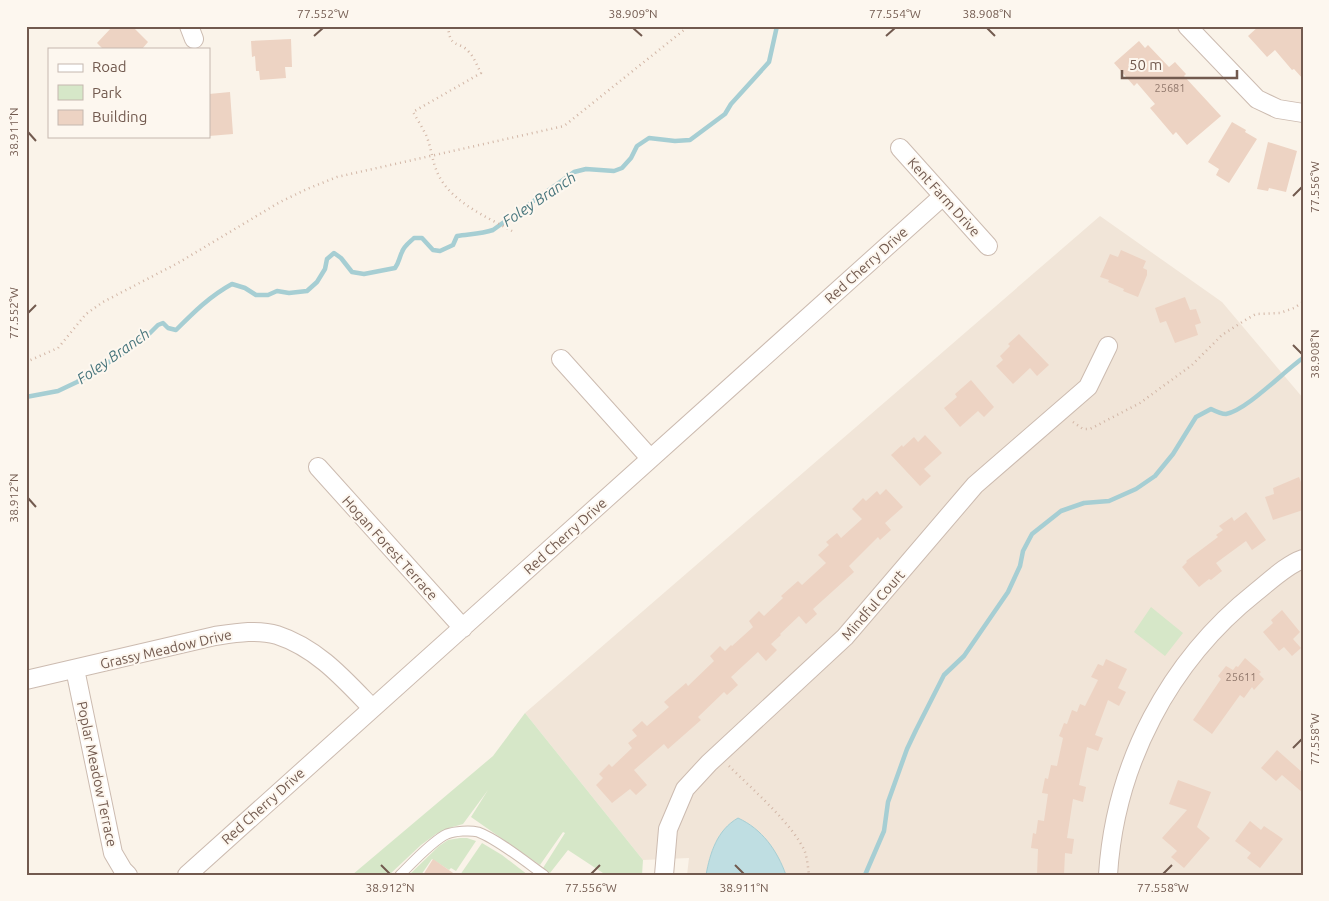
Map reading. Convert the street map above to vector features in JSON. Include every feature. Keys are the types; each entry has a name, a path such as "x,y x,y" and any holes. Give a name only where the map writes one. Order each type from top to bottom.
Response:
{"street":[{"path":"1187,26 1257,99 1278,109 1303,113"},
{"name":"Kent Farm Drive","path":"900,148 988,246"},
{"name":"Red Cherry Drive","path":"187,875 943,196"},
{"name":"Mindful Court","path":"664,875 668,829 685,789 718,755 845,637 976,485 1088,387 1108,346"},
{"path":"561,359 650,458"},
{"name":"Hogan Forest Terrace","path":"318,467 463,628"},
{"path":"1108,875 1110,842 1122,792 1140,743 1163,698 1193,654 1231,612 1277,576 1303,559"},
{"name":"Grassy Meadow Drive","path":"26,680 215,636 244,632 276,635 301,646 329,664 372,708"},
{"name":"Poplar Meadow Terrace","path":"75,669 114,853 123,870 128,875"}],"lane":[{"path":"400,875 428,848 446,834 457,832 477,832 506,848 544,875"}],"path":[{"path":"448,26 449,38 453,43 469,50 481,73 413,112 426,136 439,176 449,191 463,202 512,231"},
{"path":"26,362 58,348 86,314 103,302 178,263 280,202 307,189 337,178 564,126 690,26"},
{"path":"1062,410 1074,423 1083,429 1090,429 1140,402 1192,365 1222,335 1256,314 1280,313 1294,308 1303,302"},
{"path":"718,755 770,806 796,838 805,852 809,875"}],"shaded area":[{"path":"1100,216 1222,302 1303,398 1303,875 687,875 689,858 643,860 525,713"}],"green space":[{"path":"1151,607 1183,633 1165,656 1134,632"},
{"path":"525,713 643,860 642,875 606,875 568,850 550,873 543,868 565,833 563,832 540,865 471,817 488,790 463,824 436,834 421,845 389,875 352,875 493,756"},
{"path":"460,838 476,841 456,871 451,868 449,870 432,859 421,875 409,875 439,846 448,840"},
{"path":"482,843 502,855 528,875 460,875"}],"water":[{"path":"738,818 754,828 768,841 786,875 706,875 716,843 725,829"}],"building":[{"path":"113,26 132,26 148,42 143,48 102,48 97,43"},
{"path":"1259,26 1303,26 1303,79 1294,69 1292,70 1275,50 1267,57 1248,36"},
{"path":"291,39 292,67 285,67 286,78 260,80 259,71 256,71 255,56 252,57 251,41"},
{"path":"1139,41 1145,48 1148,45 1169,67 1175,62 1186,74 1184,76 1221,116 1187,145 1176,132 1173,135 1150,108 1155,104 1137,83 1134,86 1114,63"},
{"path":"230,92 233,134 210,136 210,94"},
{"path":"1232,122 1257,139 1229,183 1216,175 1219,169 1208,162"},
{"path":"1268,142 1297,151 1286,192 1269,188 1268,191 1257,189"},
{"path":"1121,250 1146,261 1143,268 1147,270 1147,275 1138,297 1123,291 1124,289 1100,277 1110,254 1118,257"},
{"path":"1185,297 1190,310 1196,309 1201,323 1195,325 1198,335 1175,343 1166,321 1160,323 1155,308"},
{"path":"1019,334 1049,365 1037,376 1030,368 1013,384 996,366 1003,360 1000,356 1010,346 1008,344"},
{"path":"971,380 994,407 984,417 978,411 960,427 944,408 957,397 955,394"},
{"path":"925,435 942,453 924,469 931,476 920,486 891,455 914,437 918,442"},
{"path":"1299,477 1303,487 1303,510 1273,520 1265,497 1274,494 1273,488"},
{"path":"886,489 903,507 885,523 891,530 880,540 878,537 849,566 854,572 813,609 817,614 806,624 799,616 771,644 777,650 766,661 758,652 731,677 738,685 727,695 724,692 698,717 701,720 668,749 664,744 634,770 647,785 636,795 630,789 612,803 596,785 603,778 599,774 609,764 612,767 632,748 628,743 637,736 632,730 642,721 647,726 669,707 664,702 686,683 688,686 714,661 710,656 720,646 725,651 753,627 749,621 759,611 764,616 783,598 781,596 798,581 802,585 826,563 818,555 829,545 826,542 837,533 841,538 862,519 852,509 863,498 866,501 877,491 880,495"},
{"path":"1246,512 1266,540 1252,550 1246,541 1216,563 1222,571 1199,587 1182,567 1186,561 1218,537 1216,535 1223,530 1219,526 1232,517 1234,521"},
{"path":"1282,610 1300,632 1293,639 1301,648 1292,656 1284,647 1279,651 1263,632 1273,623 1271,620"},
{"path":"1245,658 1261,672 1259,674 1264,679 1254,690 1252,687 1244,698 1240,695 1212,734 1193,720 1221,679 1218,676 1226,666 1233,670"},
{"path":"1106,659 1127,669 1118,688 1126,692 1119,706 1108,700 1095,735 1103,738 1098,751 1087,747 1079,785 1086,787 1083,802 1073,799 1067,838 1074,839 1072,854 1065,853 1064,875 1037,875 1038,849 1031,848 1033,833 1036,834 1038,820 1044,821 1048,794 1042,793 1045,778 1048,779 1051,765 1057,766 1063,738 1059,736 1064,723 1067,724 1072,710 1077,712 1080,704 1085,706 1098,680 1091,677 1098,664 1103,666"},
{"path":"1277,750 1303,773 1303,793 1282,775 1276,781 1261,768"},
{"path":"1178,780 1211,792 1197,827 1210,838 1184,868 1171,857 1177,851 1162,838 1187,810 1169,804"},
{"path":"1250,821 1261,830 1264,826 1283,839 1260,868 1247,858 1251,853 1235,841"},
{"path":"433,859 456,875 423,875"}],"waterway":[{"name":"Foley Branch","path":"26,397 58,391 77,382 125,352 158,325 163,323 168,328 176,330 209,299 232,284 245,288 256,295 268,295 277,291 289,293 307,291 317,282 325,269 327,259 334,253 341,258 352,272 364,274 395,268 404,248 414,238 422,238 433,250 440,251 453,245 457,236 493,230 574,172 586,169 614,171 622,168 631,158 637,146 649,138 675,141 690,140 725,114 731,104 769,62 777,26"},
{"path":"865,875 884,831 888,802 907,749 916,730 944,675 964,656 1008,592 1020,566 1023,551 1032,534 1061,511 1084,503 1109,501 1136,489 1155,476 1173,454 1196,417 1211,409 1224,414 1235,411 1255,398 1303,358"}]}
